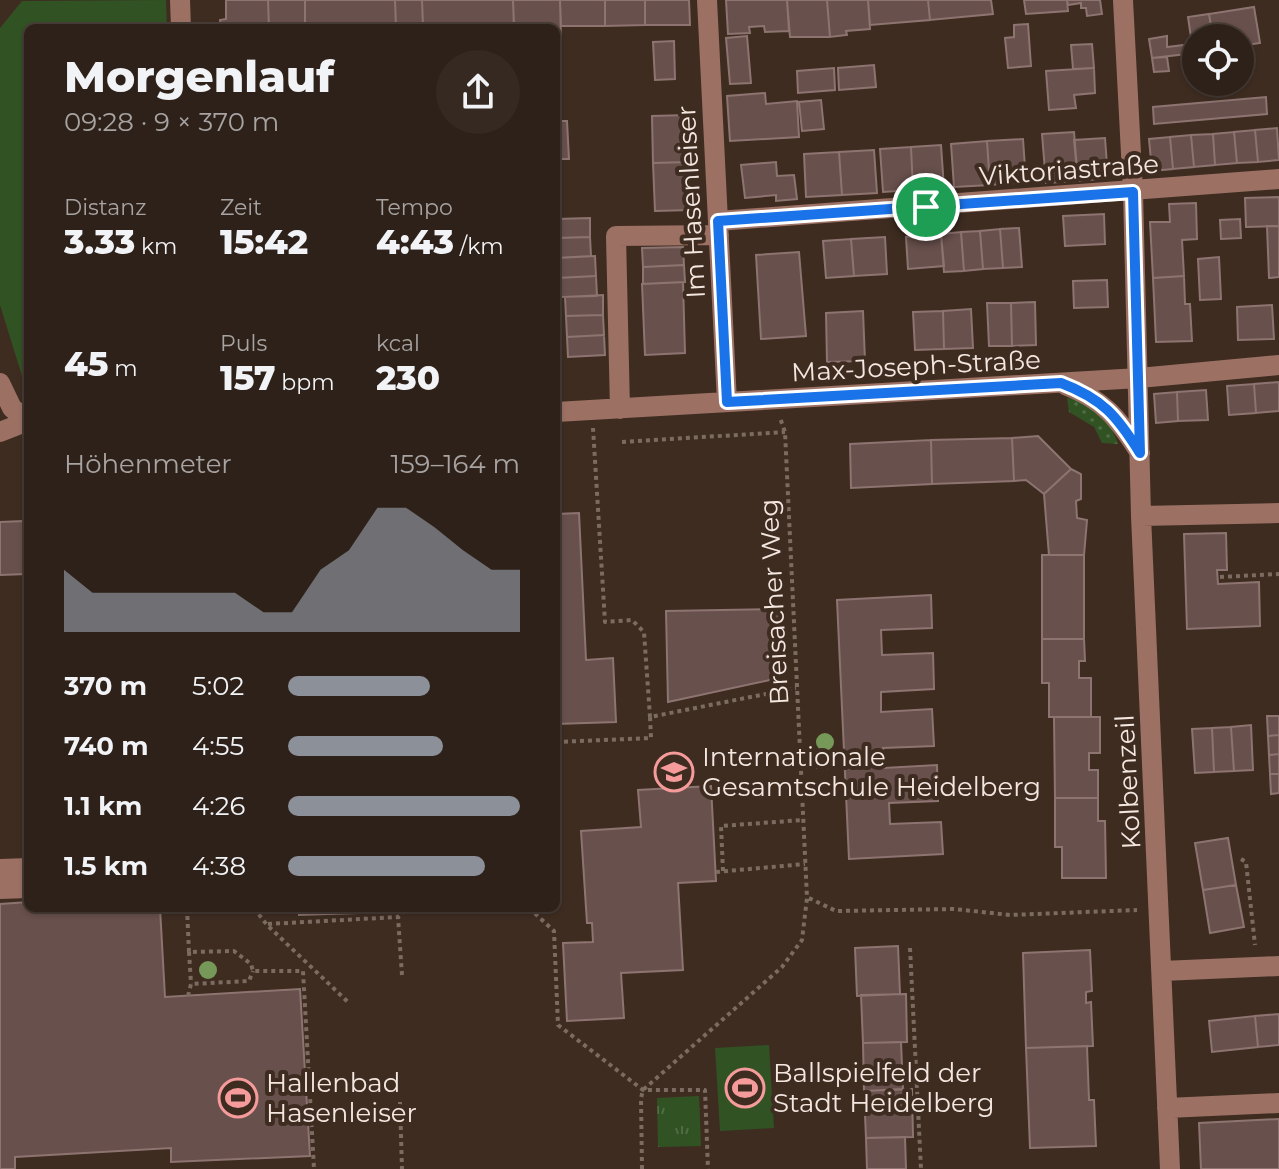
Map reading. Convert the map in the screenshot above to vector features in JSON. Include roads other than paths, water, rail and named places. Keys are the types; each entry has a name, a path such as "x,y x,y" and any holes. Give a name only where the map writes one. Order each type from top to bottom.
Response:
{"street":[{"path":"180,0 181,24"},
{"name":"Im Hasenleiser","path":"707,0 727,402"},
{"name":"Kolbenzeil","path":"1123,0 1133,192 1141,516 1170,1169"},
{"name":"Viktoriastraße","path":"620,409 616,236 1279,179"},
{"name":"Max-Joseph-Straße","path":"560,412 1139,378 1279,365"},
{"path":"1061,383 1102,403 1115,415 1140,453"},
{"path":"1,389 12,408 24,418"},
{"path":"0,432 24,423"},
{"path":"1141,516 1279,513"},
{"path":"0,869 24,868"},
{"path":"0,889 24,888"},
{"path":"1162,971 1279,966"},
{"path":"1167,1108 1279,1103"}],"place":[{"name":"Internationale Gesamtschule Heidelberg","path":"674,772"},
{"name":"Ballspielfeld der Stadt Heidelberg","path":"745,1088"},
{"name":"Hallenbad Hasenleiser","path":"238,1098"}]}
